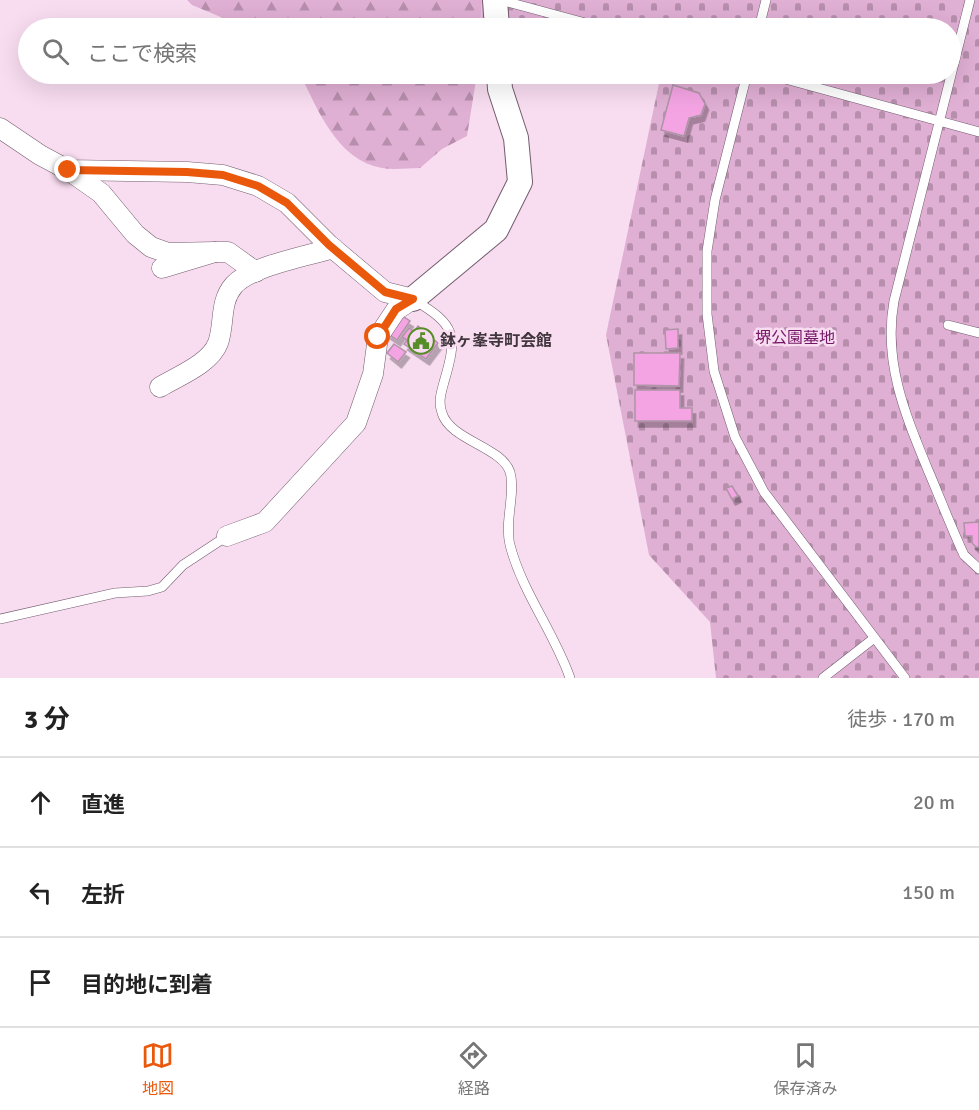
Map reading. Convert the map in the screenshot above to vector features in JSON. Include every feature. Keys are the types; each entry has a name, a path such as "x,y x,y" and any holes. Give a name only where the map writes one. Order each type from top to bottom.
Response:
{"street":[{"path":"495,0 496,18"},
{"path":"227,536 265,522 356,423 373,374 378,337 396,309 413,299 496,230 520,182 516,138 500,84"},
{"path":"0,128 101,193 135,234 151,247 168,253 228,252 256,272"},
{"path":"68,170 187,172 223,175 258,186 287,203 333,248 385,292 413,299"},
{"path":"160,387 204,361 218,344 225,300 234,285 256,272 333,248"},
{"path":"162,268 215,252"}],"lane":[{"path":"500,0 567,18"},
{"path":"762,18 766,0"},
{"path":"961,36 970,0"},
{"path":"744,84 715,200 706,251 706,314 714,371 735,437 764,492 873,639 905,678"},
{"path":"804,84 979,132"},
{"path":"949,84 894,301 890,321 890,349 902,406 964,555 979,569"},
{"path":"413,299 432,311 450,327 453,340 440,398 442,415 452,427 502,461 510,472 507,534 515,565 560,650 570,678"},
{"path":"948,325 979,333"},
{"path":"0,619 115,593 148,591 162,587 183,565 227,536"},
{"path":"823,678 873,639"}],"green space":[{"path":"187,0 482,0 481,18 223,18 192,5"},
{"name":"堺公園墓地","path":"482,0 979,0 979,678 716,678 710,622 649,555 606,335 659,84 961,84 961,18 481,18"},
{"path":"305,84 475,84 467,136 442,149 420,168 387,169 366,163 341,144 314,103"}],"building":[{"path":"673,85 699,93 705,104 701,115 689,118 684,136 661,130"},
{"path":"401,315 410,321 397,340 387,333"},
{"name":"鉢ヶ峯寺町会館","path":"418,326 438,343 426,359 404,344 407,340 402,337 409,328 414,332"},
{"path":"678,329 678,348 666,349 665,330"},
{"path":"394,344 406,352 398,362 387,353"},
{"path":"634,353 680,353 679,386 634,385"},
{"path":"635,390 680,390 680,408 692,408 692,421 635,421"},
{"path":"732,486 738,496 732,499 726,488"},
{"path":"979,522 979,547 976,547 972,543 972,536 965,536 964,523"}],"place":[{"name":"鉢ヶ峯寺町会館","path":"421,341"}],"route":[{"path":"68,170 187,172 223,175 258,186 287,203 329,245 385,292 413,299 396,309 378,337"}]}
